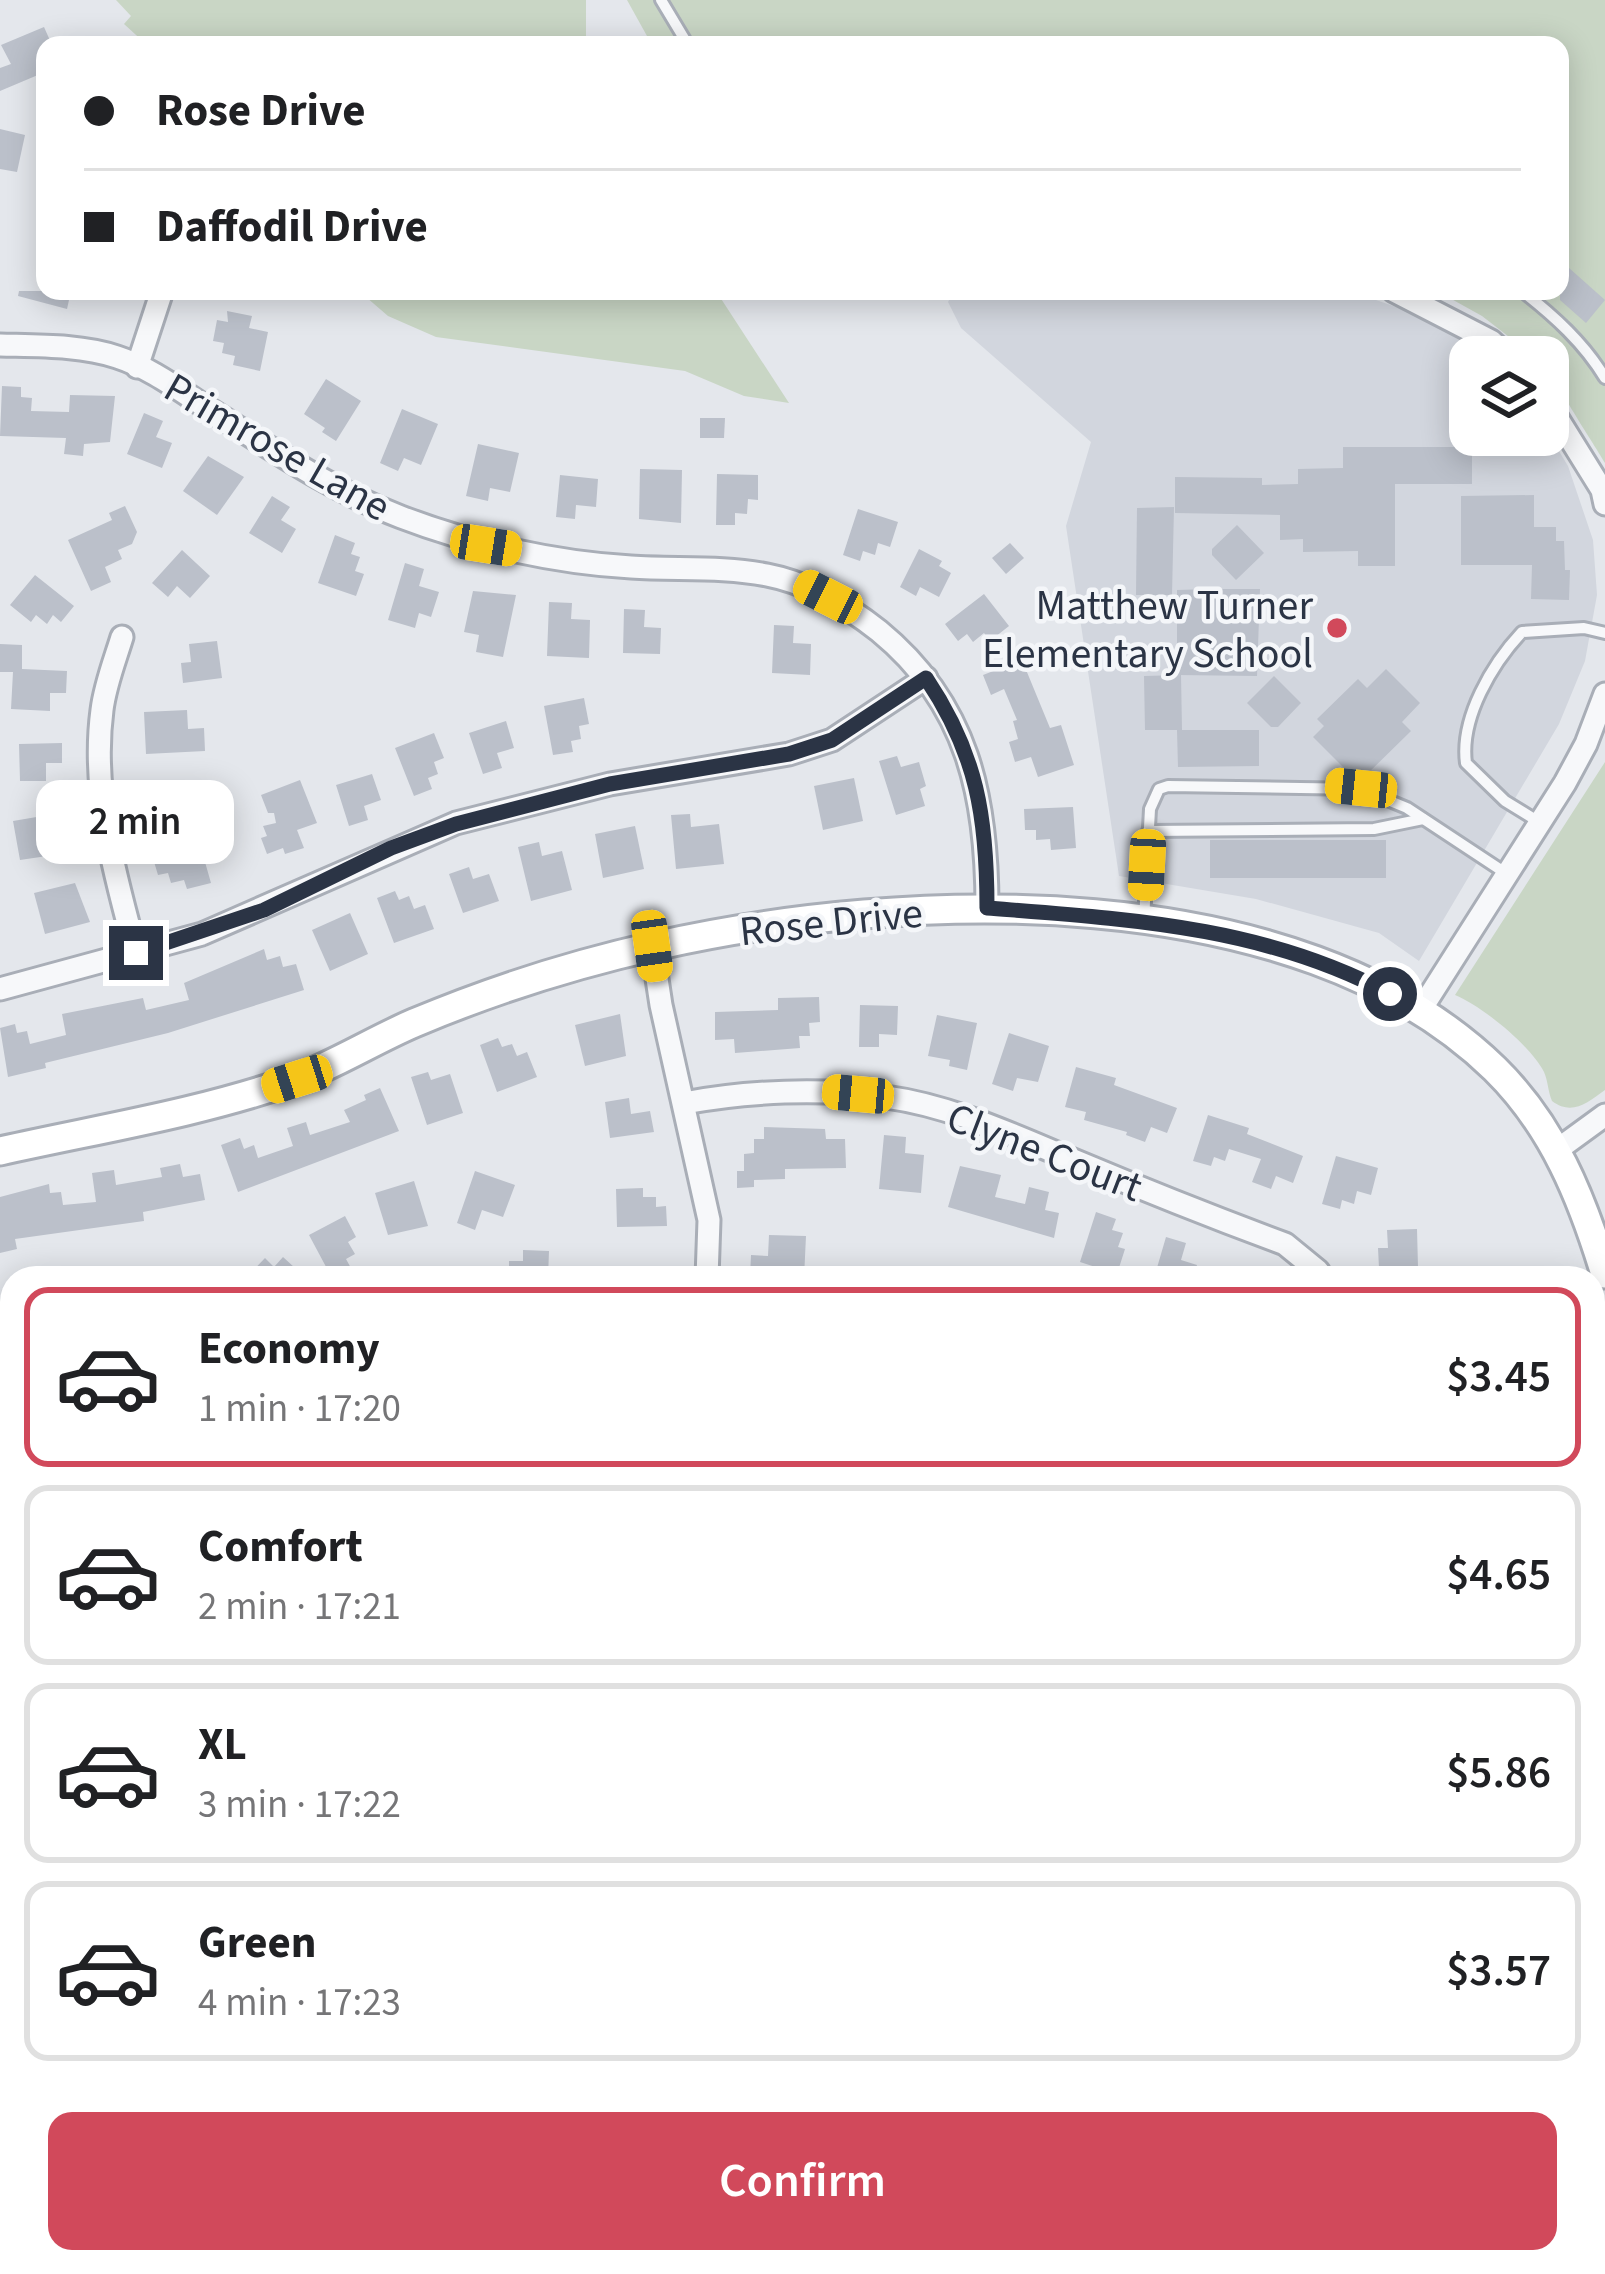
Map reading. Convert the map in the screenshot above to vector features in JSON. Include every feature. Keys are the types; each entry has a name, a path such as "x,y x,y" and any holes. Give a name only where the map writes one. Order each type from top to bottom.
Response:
{"main road":[{"name":"Rose Drive","path":"0,1151 170,1117 244,1096 297,1079 414,1023 652,946 830,916 987,908 1144,922 1252,939 1349,972 1420,1012 1496,1070 1557,1150 1603,1266"}],"street":[{"path":"137,367 159,300"},
{"path":"1411,300 1481,336"},
{"name":"Primrose Lane","path":"0,345 118,357 344,493 486,545 629,567 703,567 767,574 851,609 899,648 956,722 979,798 987,908"},
{"path":"1569,437 1602,490 1605,504"},
{"path":"122,637 102,706 99,745 112,865 136,953"},
{"path":"0,989 136,953 264,910 391,848 456,824 610,784 789,754 832,740 926,678"},
{"path":"1420,1012 1586,743 1605,694"},
{"path":"652,946 709,1220 707,1266"},
{"name":"Clyne Court","path":"684,1103 828,1092 928,1106 994,1127 1285,1244 1312,1266"},
{"path":"1557,1150 1605,1115"}],"lane":[{"path":"661,0 683,36"},
{"path":"1533,300 1592,357 1605,378"},
{"path":"1539,822 1505,801 1466,763 1466,730 1494,668 1522,632 1584,628 1605,633"},
{"path":"1144,922 1152,797 1168,786 1361,788 1379,794 1507,874"},
{"path":"1148,831 1375,830 1423,820"}],"shaded area":[{"name":"Matthew Turner Elementary School","path":"949,300 1376,300 1457,336 1449,336 1449,456 1562,456 1593,540 1597,595 1585,661 1559,724 1419,961 1379,933 1256,899 1119,876 1066,526 1091,442 961,328"}],"green space":[{"path":"116,0 586,0 586,36 137,36 124,24 131,16"},
{"path":"627,0 1605,0 1605,463 1569,403 1569,336 1508,336 1453,300 1569,300 1569,36 647,36"},
{"path":"369,300 722,300 789,403 744,396 685,371 436,337 388,316"},
{"path":"1605,762 1605,1090 1579,1106 1566,1107 1552,1101 1544,1072 1517,1039 1455,995"}],"building":[{"path":"44,27 48,36 36,36 36,76 0,91 0,68 11,64 1,45"},
{"path":"0,129 25,135 17,172 0,169"},
{"path":"1569,268 1605,300 1586,323 1560,300 1569,300"},
{"path":"19,291 36,291 36,300 69,300 67,309 18,296"},
{"path":"227,311 252,316 249,328 268,332 260,371 233,365 235,356 222,353 224,343 213,341 217,320 228,322"},
{"path":"326,379 361,401 336,441 304,414"},
{"path":"2,386 21,387 21,397 32,398 31,411 69,412 70,395 115,396 110,442 84,444 83,456 64,454 66,438 0,436"},
{"path":"402,409 438,424 421,465 404,458 398,471 380,463"},
{"path":"144,413 163,421 156,437 172,443 162,468 127,454"},
{"path":"700,418 725,418 724,438 700,438"},
{"path":"478,444 519,453 510,492 490,488 488,501 466,496"},
{"path":"1343,447 1449,447 1449,456 1472,456 1472,484 1395,484 1395,566 1358,566 1358,551 1303,552 1303,539 1280,540 1280,515 1175,513 1175,477 1262,478 1262,485 1298,484 1298,469 1343,468"},
{"path":"208,456 244,477 217,515 183,491"},
{"path":"640,469 682,470 681,523 639,519"},
{"path":"717,474 758,475 758,500 748,499 747,514 735,513 735,525 716,525"},
{"path":"560,475 598,479 596,507 576,505 575,519 556,517"},
{"path":"1534,495 1534,527 1556,527 1556,541 1564,541 1569,600 1531,599 1532,565 1461,565 1461,496"},
{"path":"272,496 290,507 281,520 296,529 282,553 249,533"},
{"path":"125,506 137,532 132,544 118,550 122,559 105,567 111,582 91,591 68,540 112,520 109,513"},
{"path":"1174,507 1172,595 1136,595 1137,508"},
{"path":"858,509 898,522 890,547 878,543 875,555 863,551 860,561 843,555"},
{"path":"1237,525 1264,553 1236,580 1212,555 1212,549"},
{"path":"335,535 355,543 351,554 360,557 355,571 364,574 356,596 318,583"},
{"path":"1010,543 1024,558 1006,574 992,558"},
{"path":"919,549 942,561 939,566 951,573 939,597 920,587 916,596 900,587"},
{"path":"182,550 210,576 190,598 177,586 168,597 152,583"},
{"path":"405,563 424,569 419,586 439,592 431,617 419,613 415,628 388,620"},
{"path":"35,575 74,606 61,622 53,615 47,624 36,615 31,622 10,605"},
{"path":"1260,589 1257,676 1177,675 1177,590"},
{"path":"473,591 516,595 503,657 476,652 479,635 464,632"},
{"path":"984,594 1009,626 990,641 984,633 973,642 967,634 958,641 945,624"},
{"path":"549,602 572,603 571,619 590,620 589,658 547,656"},
{"path":"624,609 645,610 644,627 661,628 660,654 623,653"},
{"path":"774,625 794,626 793,643 811,644 810,675 772,673"},
{"path":"217,641 222,678 183,683 181,663 191,662 189,644"},
{"path":"0,644 22,645 22,669 67,671 66,693 50,693 50,711 11,709 13,672 0,672"},
{"path":"1022,660 1050,728 1061,725 1074,765 1038,777 1031,757 1015,762 1009,742 1018,739 1013,721 1017,720 1004,689 991,695 983,675"},
{"path":"1386,669 1420,703 1402,722 1411,731 1362,779 1355,779 1313,737 1324,726 1317,719 1358,679 1367,688"},
{"path":"1181,675 1182,730 1145,730 1144,676"},
{"path":"1274,676 1301,703 1278,727 1271,727 1247,703"},
{"path":"584,698 589,724 579,726 581,739 571,741 573,752 553,755 544,706"},
{"path":"187,710 188,729 204,728 205,751 146,754 144,712"},
{"path":"506,721 514,748 497,753 502,768 483,774 469,733"},
{"path":"1177,730 1259,730 1259,766 1178,767"},
{"path":"434,733 444,758 434,762 438,774 428,778 432,789 414,796 395,748"},
{"path":"62,743 62,763 46,763 46,781 20,781 19,744"},
{"path":"897,756 901,767 919,762 926,786 920,789 925,806 896,815 879,761"},
{"path":"372,774 381,800 364,806 368,820 349,826 336,785"},
{"path":"854,778 863,821 823,830 814,786"},
{"path":"300,780 317,823 297,830 304,848 267,854 261,838 267,836 263,826 276,823 261,795"},
{"path":"183,782 186,819 158,820 157,804 144,805 143,785"},
{"path":"1073,807 1076,848 1051,850 1050,839 1036,840 1036,830 1025,830 1024,809"},
{"path":"66,812 69,831 57,834 59,846 46,848 47,856 20,860 13,821"},
{"path":"690,814 691,827 719,824 724,864 676,869 671,815"},
{"path":"635,826 644,869 603,878 595,834"},
{"path":"209,840 214,860 205,862 211,883 187,889 184,880 171,883 168,873 158,875 152,855"},
{"path":"1210,840 1386,840 1386,878 1210,878"},
{"path":"539,842 542,856 562,851 572,890 531,901 518,847"},
{"path":"469,867 473,879 489,874 499,901 463,913 449,874"},
{"path":"75,883 90,922 45,934 34,893"},
{"path":"395,891 399,900 409,896 414,909 425,905 434,929 394,943 377,898"},
{"path":"350,913 368,954 330,971 312,930"},
{"path":"264,949 267,960 280,956 283,967 296,964 304,990 8,1077 0,1028 15,1024 17,1033 27,1031 30,1044 66,1035 62,1014 143,998 146,1010 189,1000 184,983"},
{"path":"819,997 820,1022 809,1023 810,1036 799,1036 800,1048 735,1053 734,1039 715,1040 715,1012 778,1010 778,998"},
{"path":"860,1005 898,1006 897,1035 879,1034 879,1047 859,1047"},
{"path":"620,1014 626,1056 585,1066 575,1025"},
{"path":"937,1015 977,1023 967,1070 949,1066 950,1060 928,1056"},
{"path":"1009,1033 1049,1046 1038,1082 1017,1078 1013,1091 992,1084"},
{"path":"498,1038 502,1047 512,1044 517,1056 527,1052 537,1077 497,1092 480,1045"},
{"path":"1076,1067 1116,1078 1114,1085 1177,1108 1167,1133 1151,1127 1145,1142 1084,1120 1086,1112 1065,1107"},
{"path":"428,1072 431,1080 450,1074 463,1113 427,1125 411,1077"},
{"path":"380,1088 399,1131 238,1192 221,1145 240,1138 244,1149 254,1145 258,1158 293,1146 287,1128 306,1122 310,1135 350,1122 344,1110"},
{"path":"629,1098 631,1114 650,1111 654,1132 610,1138 605,1102"},
{"path":"1208,1115 1249,1128 1247,1134 1303,1156 1293,1183 1276,1176 1271,1189 1252,1182 1261,1159 1229,1149 1225,1161 1214,1157 1211,1166 1193,1161"},
{"path":"764,1127 825,1129 826,1139 845,1139 846,1168 785,1169 785,1179 754,1180 754,1187 737,1188 744,1154 754,1153 754,1139 764,1139"},
{"path":"884,1135 906,1137 905,1153 924,1155 921,1193 879,1189"},
{"path":"1336,1156 1378,1168 1371,1195 1357,1191 1354,1204 1342,1200 1340,1209 1322,1204"},
{"path":"180,1164 183,1177 200,1174 205,1200 143,1212 144,1221 15,1239 17,1249 0,1253 0,1197 49,1184 50,1193 61,1192 63,1205 96,1202 92,1173 114,1170 116,1185 162,1177 160,1168"},
{"path":"960,1166 1001,1175 995,1197 1025,1204 1029,1187 1049,1192 1045,1210 1059,1213 1054,1238 948,1207"},
{"path":"475,1171 515,1185 503,1217 482,1210 475,1230 457,1223"},
{"path":"414,1181 428,1226 388,1235 375,1193"},
{"path":"643,1188 643,1197 656,1197 656,1207 666,1206 667,1226 617,1227 616,1189"},
{"path":"1096,1212 1116,1219 1112,1230 1123,1233 1118,1247 1125,1249 1120,1266 1080,1262"},
{"path":"345,1216 356,1237 348,1242 355,1254 346,1259 350,1266 326,1266 309,1235"},
{"path":"1417,1229 1418,1266 1379,1266 1378,1248 1388,1248 1387,1230"},
{"path":"769,1235 806,1236 805,1266 750,1266 751,1255 768,1256"},
{"path":"1166,1237 1186,1243 1181,1260 1197,1265 1197,1266 1158,1266"},
{"path":"523,1250 549,1251 548,1266 509,1266 509,1261 523,1261"}],"place":[{"name":"Matthew Turner Elementary School","path":"1337,628"}],"route":[{"path":"136,953 264,910 391,848 456,824 610,784 749,763 832,740 926,678 956,722 979,798 987,908 1099,916 1252,939 1303,953 1390,994"}]}
